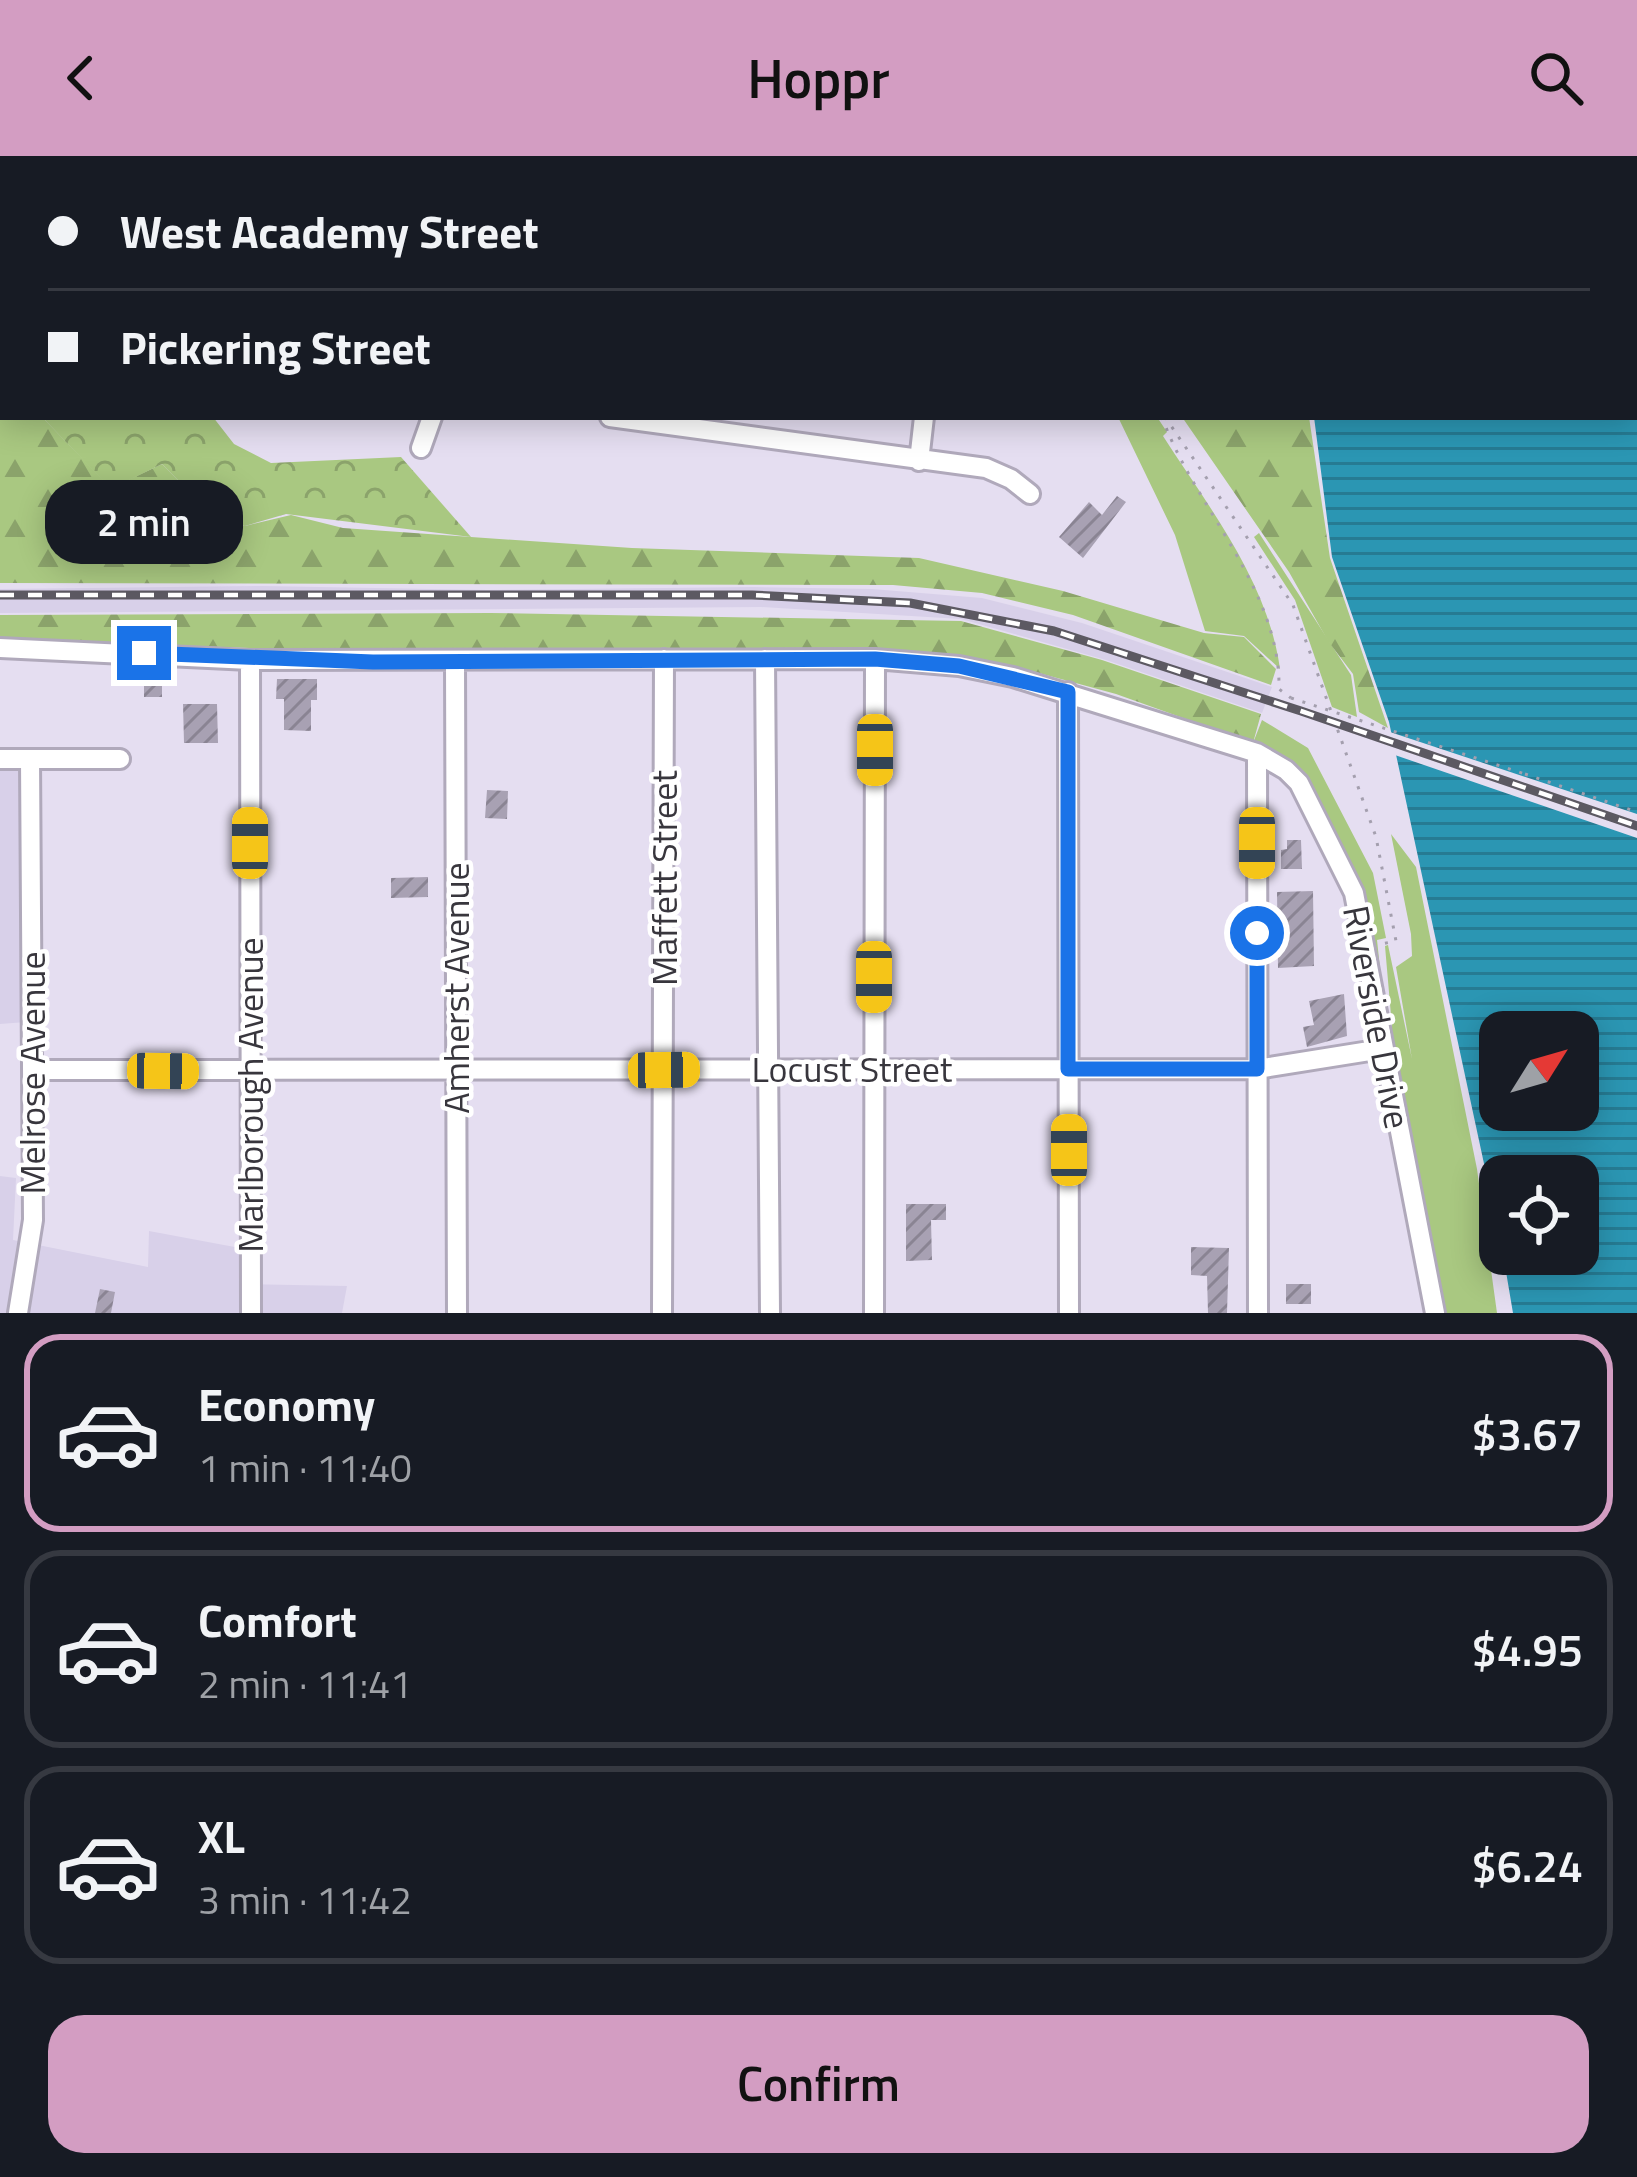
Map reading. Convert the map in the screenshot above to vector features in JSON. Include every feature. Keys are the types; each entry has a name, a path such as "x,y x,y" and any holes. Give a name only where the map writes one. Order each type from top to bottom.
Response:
{"street":[{"path":"421,448 431,420"},
{"path":"631,420 986,468 1030,494"},
{"path":"919,461 924,420"},
{"path":"0,648 250,660 875,659 959,666 1068,692 1256,753 1258,1313"},
{"name":"Maffett Street","path":"662,1313 664,659"},
{"path":"765,659 770,1313"},
{"path":"874,1313 875,659"},
{"name":"Marlborough Avenue","path":"250,660 251,1313"},
{"name":"Amherst Avenue","path":"455,662 457,1313"},
{"path":"1068,692 1069,1313"},
{"name":"Riverside Drive","path":"1256,753 1299,783 1354,893 1435,1313"},
{"path":"0,759 120,759"},
{"name":"Melrose Avenue","path":"18,1313 33,1220 30,759"},
{"name":"Locust Street","path":"33,1070 1257,1069 1382,1049"}],"path":[{"path":"1166,420 1269,628 1279,689 1291,698 1637,812"},
{"path":"1166,420 1293,605 1376,837 1396,941"}],"shaded area":[{"path":"754,587 872,589 982,598 1082,623 1272,687 1262,713 1106,660 961,619 761,607 0,613 0,589"},
{"path":"0,765 20,765 26,1022 0,1024"},
{"path":"0,1176 16,1178 13,1240 148,1267 149,1231 240,1248 242,1284 347,1286 342,1313 0,1313"}],"green space":[{"path":"0,420 45,420 111,488 162,464 218,521 245,526 291,515 343,528 471,537 919,558 1063,591 1204,633 1244,637 1276,669 1271,685 1073,615 982,593 893,585 0,583"},
{"path":"45,420 215,420 234,444 271,463 401,457 471,537 286,514 245,526 218,521 162,464 111,489"},
{"path":"1119,420 1159,420 1167,432 1163,436 1250,576 1280,669 1244,636 1205,631 1175,535"},
{"path":"1184,420 1309,420 1330,558 1388,728 1359,712 1353,674 1328,641 1289,572"},
{"path":"1259,533 1351,675 1357,717 1332,707 1295,600 1254,537"},
{"path":"490,613 961,621 1102,660 1261,714 1253,743 1116,694 1024,669 956,656 869,650 360,652 0,639 0,615"},
{"path":"1262,720 1308,748 1373,873 1386,938 1377,940 1386,1024 1363,890 1300,771 1253,743"},
{"path":"1391,834 1416,867 1477,1169 1479,1275 1492,1275 1497,1313 1441,1313 1387,1029 1392,1027 1388,945 1412,1059 1396,967 1412,956"}],"water":[{"path":"1314,420 1637,420 1637,1313 1513,1313 1507,1275 1599,1275 1599,1155 1482,1155 1389,722 1332,557"}],"pier":[{"path":"1384,730 1637,814 1637,838 1389,753"}],"building":[{"path":"1117,496 1126,502 1083,558 1059,537 1089,502 1102,515"},
{"path":"277,679 317,679 311,731 284,730 284,699 276,699"},
{"path":"144,681 162,681 162,697 144,697"},
{"path":"183,704 217,704 218,743 184,743"},
{"path":"487,790 508,791 507,819 485,818"},
{"path":"1287,840 1301,840 1302,869 1281,869 1281,850 1287,849"},
{"path":"428,877 428,897 391,898 391,878"},
{"path":"1313,891 1314,966 1278,968 1277,892"},
{"path":"1344,994 1347,1036 1307,1047 1303,1027 1314,1025 1309,1001"},
{"path":"906,1204 946,1204 946,1220 931,1220 932,1260 906,1261"},
{"path":"1191,1247 1229,1248 1227,1313 1208,1313 1207,1276 1191,1275"},
{"path":"1286,1284 1311,1284 1311,1304 1286,1304"},
{"path":"100,1289 115,1292 111,1313 95,1313"}],"railway":[{"path":"0,595 752,595 910,603 1054,631 1637,826"}],"route":[{"path":"144,653 373,662 875,659 959,666 1013,677 1068,692 1068,1069 1257,1069 1257,933"}]}
